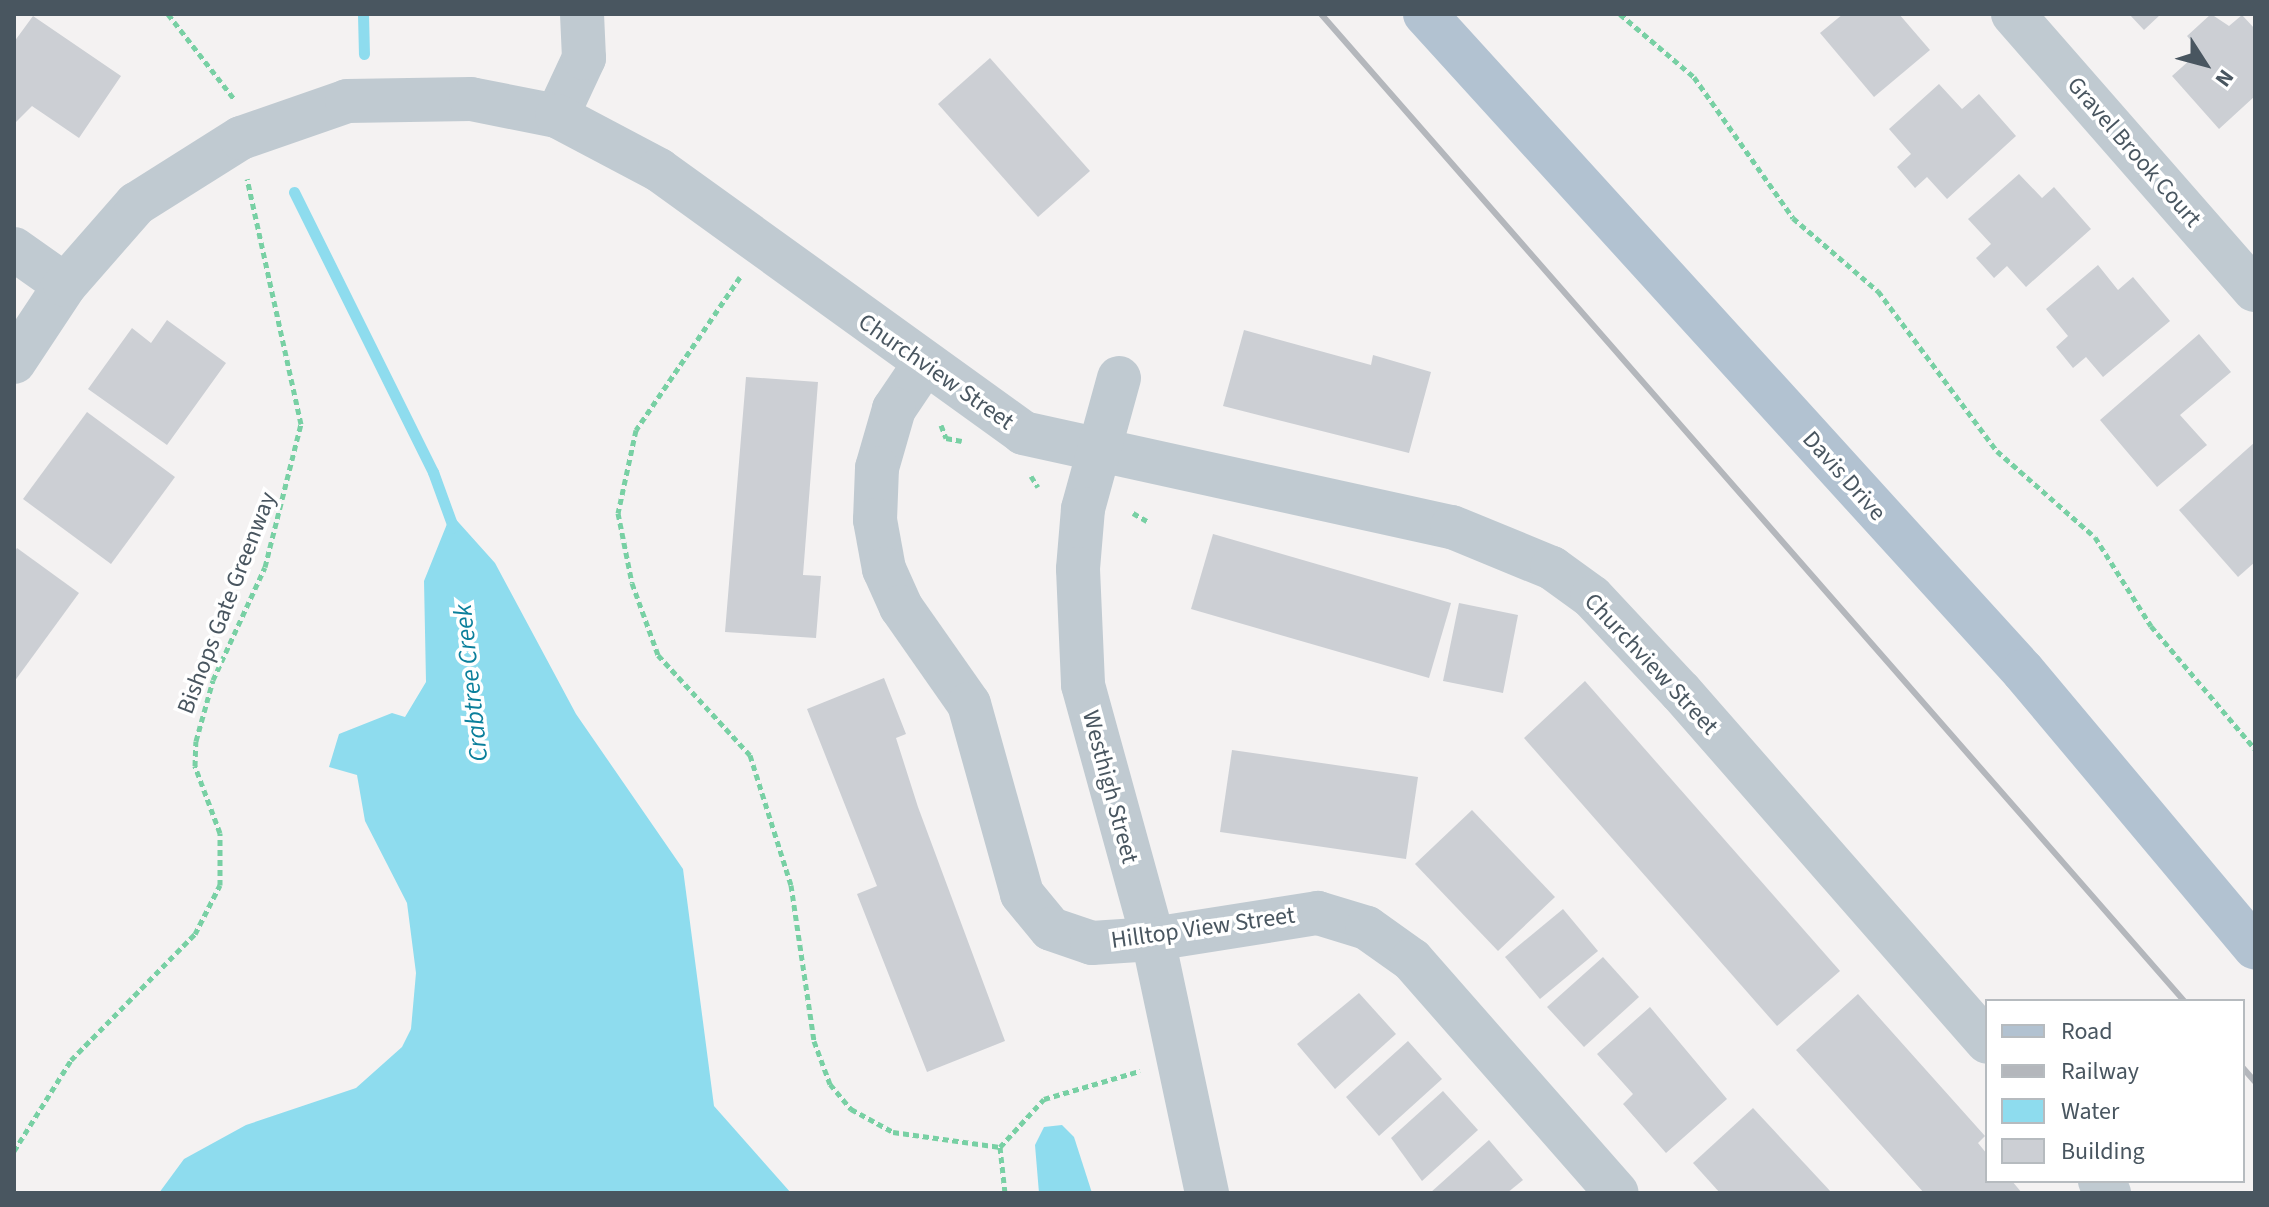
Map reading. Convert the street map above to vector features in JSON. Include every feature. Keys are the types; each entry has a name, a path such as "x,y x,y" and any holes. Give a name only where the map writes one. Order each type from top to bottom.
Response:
{"main road":[{"name":"Davis Drive","path":"1425,14 2023,671 2255,947"}],"street":[{"path":"557,116 584,58 582,14"},
{"name":"Gravel Brook Court","path":"2013,14 2255,290"},
{"name":"Churchview Street","path":"14,362 65,285 136,204 241,138 295,115 412,97 557,116 659,170 923,366 1023,433 1452,527 1552,568 1592,597 1681,692 1985,1040"},
{"path":"14,249 65,285"},
{"name":"Hilltop View Street","path":"923,366 894,409 877,468 875,520 884,569 901,607 969,704 1022,894 1051,929 1092,943 1153,939 1318,913 1367,928 1412,960 1617,1193"},
{"name":"Westhigh Street","path":"1119,378 1099,450 1078,569 1083,685 1153,939 1207,1193"}],"path":[{"path":"168,14 234,99"},
{"path":"1620,14 1694,77 1793,218 1878,291 1997,451 2095,537 2151,626 2255,749"},
{"path":"247,178 259,172"},
{"name":"Bishops Gate Greenway","path":"14,1151 71,1060 195,934 220,885 220,833 195,766 196,741 213,680 265,567 301,424 251,189"},
{"path":"728,267 741,277 636,430 618,513 632,583 658,655 750,755 791,885 814,1041 830,1084 851,1109 893,1132 1000,1147"},
{"path":"1133,513 1147,521"},
{"path":"1005,1193 1000,1147 1044,1099 1142,1070"}],"water":[{"path":"451,514 495,563 576,714 683,869 714,1106 791,1193 159,1193 184,1159 246,1125 356,1088 402,1047 411,1029 416,973 407,903 365,821 357,775 329,767 339,734 392,713 405,717 426,682 424,581"},
{"path":"1062,1125 1074,1137 1092,1193 1039,1193 1035,1145 1044,1127"}],"building":[{"path":"1843,14 1899,14 1930,50 1874,97 1820,33"},
{"path":"2129,14 2161,14 2144,30"},
{"path":"2211,14 2229,26 2242,15 2255,29 2255,96 2219,129 2172,76 2200,51 2187,36"},
{"path":"33,16 121,76 79,138 32,106 14,124 14,42"},
{"path":"990,58 1090,171 1038,217 938,104"},
{"path":"1939,84 1962,109 1979,94 2016,136 1947,199 1927,177 1915,188 1897,167 1911,154 1889,129"},
{"path":"2019,174 2042,198 2054,187 2091,229 2026,287 2007,266 1994,278 1976,258 1991,244 1968,219"},
{"path":"2098,265 2118,290 2133,277 2170,321 2103,377 2086,357 2073,368 2056,347 2068,336 2046,309"},
{"path":"167,320 226,363 167,445 88,389 132,328 151,343"},
{"path":"1244,330 1371,365 1373,355 1431,372 1409,453 1223,406"},
{"path":"2199,334 2231,372 2180,415 2207,445 2157,487 2100,420"},
{"path":"746,377 818,382 803,575 821,576 816,638 725,632"},
{"path":"87,412 175,477 111,564 23,499"},
{"path":"2255,442 2255,562 2238,577 2179,510"},
{"path":"1213,534 1451,603 1429,678 1191,609"},
{"path":"17,548 79,593 14,682 14,553"},
{"path":"1459,603 1518,615 1503,693 1443,681"},
{"path":"884,678 906,734 896,738 918,807 1005,1041 927,1072 857,894 877,886 807,709"},
{"path":"1585,681 1840,971 1777,1026 1524,738"},
{"path":"1232,750 1418,777 1406,859 1220,832"},
{"path":"1472,810 1555,897 1498,951 1415,864"},
{"path":"1563,909 1598,951 1540,999 1505,957"},
{"path":"1603,957 1639,997 1584,1047 1547,1007"},
{"path":"1359,993 1396,1034 1335,1089 1297,1044"},
{"path":"1858,994 1985,1136 1978,1143 1985,1152 1985,1183 2014,1183 2022,1193 1924,1193 1796,1050"},
{"path":"1650,1007 1727,1099 1666,1153 1623,1104 1633,1094 1597,1054"},
{"path":"1408,1041 1442,1079 1379,1136 1346,1097"},
{"path":"1443,1091 1478,1130 1422,1181 1391,1138"},
{"path":"1753,1108 1832,1193 1720,1193 1693,1163"},
{"path":"1489,1140 1523,1180 1507,1193 1430,1193"}],"waterway":[{"name":"Crabtree Creek","path":"363,14 364,54"},
{"name":"Crabtree Creek","path":"294,192 433,472 453,527"}],"railway":[{"path":"1321,14 2182,999"},
{"path":"2245,1070 2255,1082"}]}
